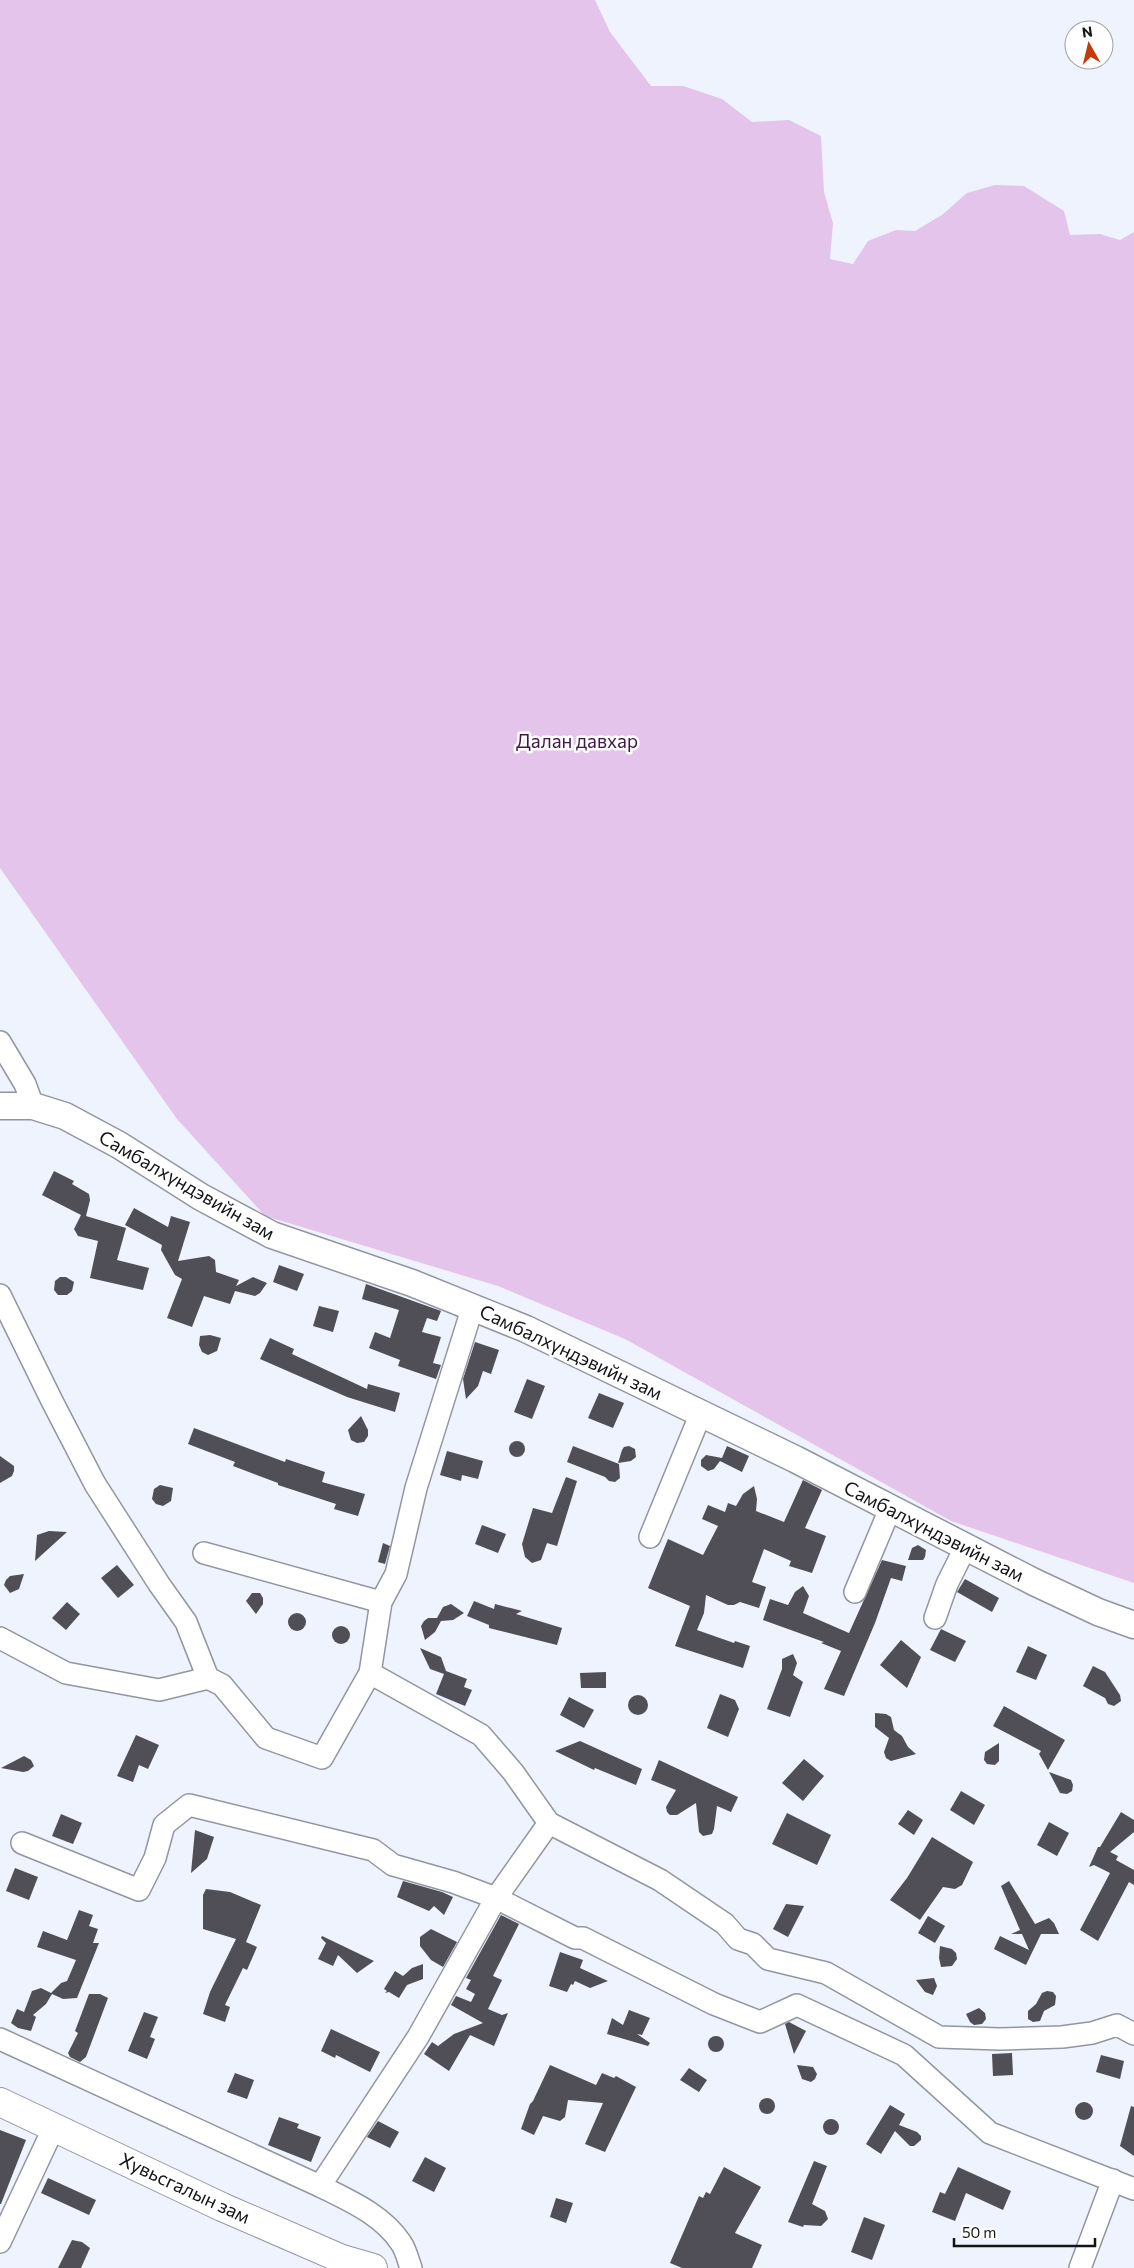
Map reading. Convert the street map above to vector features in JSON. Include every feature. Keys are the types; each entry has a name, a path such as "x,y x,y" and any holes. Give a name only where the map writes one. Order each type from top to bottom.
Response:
{"main road":[{"name":"Хувьсгалын зам","path":"0,2102 222,2207 342,2259 373,2268"}],"street":[{"path":"0,1042 25,1084 33,1106"},
{"name":"Самбалхүндэвийн зам","path":"0,1106 33,1106 65,1116 100,1134 201,1197 272,1235 473,1306 551,1341 700,1413 965,1548 1092,1609 1134,1625"},
{"path":"0,1295 95,1484 159,1584 186,1622 208,1678"},
{"path":"0,1638 66,1672 160,1690 208,1678 222,1685 266,1738 322,1758 370,1673 381,1602 396,1574 416,1488 473,1306"},
{"path":"650,1537 700,1413"},
{"path":"855,1592 890,1509"},
{"path":"935,1618 946,1584 965,1548"},
{"path":"204,1553 381,1602"},
{"path":"370,1673 481,1735 513,1772 549,1823 660,1880 725,1924 738,1939 753,1944 768,1959 826,1972 939,2037 1000,2039 1062,2037 1092,2033 1116,2025 1134,2034"},
{"path":"22,1843 138,1890 155,1858 164,1826 189,1806 373,1850 393,1865 453,1882 496,1898 575,1938 583,1938 714,2004 760,2022 797,2005 904,2055 990,2133 1134,2189"},
{"path":"320,2186 418,2037 496,1898 549,1823"},
{"path":"0,2039 320,2186 361,2207 386,2226 402,2243 411,2268"},
{"path":"0,2242 54,2127"},
{"path":"1080,2268 1113,2180"},
{"path":"299,2240 324,2268"}],"green space":[{"name":"Далан давхар","path":"0,0 595,0 610,32 651,86 683,86 722,99 752,122 789,120 821,136 824,192 833,223 830,259 853,264 868,241 896,230 915,231 942,215 967,193 995,185 1024,186 1064,211 1070,235 1100,234 1120,240 1134,232 1134,1583 951,1521 625,1339 498,1286 265,1216 177,1119 0,868"}],"building":[{"path":"54,1171 74,1181 72,1184 89,1194 90,1200 86,1216 126,1228 117,1260 149,1268 143,1290 90,1278 98,1241 78,1236 74,1229 81,1215 42,1195"},
{"path":"134,1208 168,1227 171,1216 190,1222 178,1261 209,1256 215,1260 216,1272 239,1280 236,1286 253,1277 267,1283 260,1293 255,1296 235,1291 230,1304 204,1296 192,1327 167,1318 182,1279 175,1275 161,1250 162,1245 125,1225"},
{"path":"279,1265 304,1274 297,1291 273,1282"},
{"path":"60,1277 66,1277 74,1282 72,1291 67,1295 58,1295 54,1290 55,1281"},
{"path":"366,1284 441,1311 437,1321 427,1318 422,1332 441,1337 433,1363 441,1365 436,1379 398,1366 400,1360 369,1348 375,1332 390,1338 399,1310 362,1299"},
{"path":"319,1306 339,1311 333,1332 313,1326"},
{"path":"210,1335 221,1338 217,1351 208,1355 202,1352 199,1345 200,1336"},
{"path":"270,1338 294,1349 292,1354 367,1389 368,1384 400,1393 395,1412 347,1397 260,1359"},
{"path":"475,1342 499,1350 491,1374 483,1371 478,1386 466,1399 463,1379"},
{"path":"527,1379 545,1386 532,1419 514,1412"},
{"path":"599,1393 624,1403 613,1428 588,1418"},
{"path":"361,1416 368,1430 368,1436 364,1442 357,1443 351,1440 348,1430"},
{"path":"194,1428 285,1462 286,1459 325,1472 322,1482 365,1494 358,1516 334,1509 336,1504 278,1485 278,1483 233,1466 235,1462 188,1444"},
{"path":"517,1441 523,1443 525,1449 523,1455 517,1457 511,1455 509,1449 511,1443"},
{"path":"573,1446 619,1464 620,1478 615,1482 609,1481 605,1477 567,1462"},
{"path":"629,1446 635,1449 636,1457 631,1461 618,1463 622,1450 624,1447"},
{"path":"727,1446 749,1456 742,1472 720,1461 714,1469 708,1471 701,1466 701,1460 706,1455 722,1458"},
{"path":"447,1451 483,1461 478,1479 462,1475 461,1481 440,1475"},
{"path":"0,1456 14,1466 14,1471 12,1476 0,1483"},
{"path":"566,1477 577,1481 557,1546 547,1543 541,1560 532,1563 525,1557 522,1544 533,1508 552,1513"},
{"path":"803,1480 822,1490 805,1528 826,1536 812,1573 789,1566 791,1561 764,1549 752,1582 766,1587 759,1608 740,1602 728,1605 706,1595 704,1613 697,1630 734,1643 735,1641 750,1646 743,1668 675,1646 690,1606 648,1588 668,1539 703,1555 718,1526 702,1519 708,1505 725,1512 728,1503 736,1506 743,1494 754,1486 757,1499 756,1511 784,1522"},
{"path":"160,1485 173,1488 171,1501 163,1506 156,1504 152,1499 154,1489"},
{"path":"482,1525 506,1534 498,1553 475,1544"},
{"path":"49,1531 67,1532 35,1561 37,1535"},
{"path":"383,1543 390,1546 385,1564 378,1562"},
{"path":"918,1545 926,1550 923,1560 908,1560 912,1548"},
{"path":"882,1560 906,1566 902,1581 891,1578 875,1623 844,1696 824,1689 841,1651 821,1643 824,1642 763,1620 770,1599 788,1605 795,1592 803,1586 809,1596 803,1613 849,1633"},
{"path":"117,1565 134,1585 118,1598 101,1578"},
{"path":"24,1574 19,1589 10,1593 4,1585 6,1580 10,1576"},
{"path":"965,1579 999,1598 992,1612 957,1592"},
{"path":"252,1593 260,1593 263,1598 263,1604 256,1614 246,1601"},
{"path":"474,1601 494,1609 495,1604 522,1611 516,1614 562,1628 557,1645 489,1628 489,1625 467,1616"},
{"path":"67,1602 80,1614 66,1630 52,1618"},
{"path":"451,1604 464,1613 453,1620 441,1621 435,1632 425,1640 421,1626 424,1621 428,1618 437,1618 443,1607"},
{"path":"293,1613 301,1613 306,1618 304,1629 293,1631 288,1626 288,1618"},
{"path":"337,1626 345,1626 350,1631 348,1642 337,1644 332,1639 332,1631"},
{"path":"941,1629 966,1641 955,1662 930,1650"},
{"path":"901,1640 921,1657 907,1688 880,1665"},
{"path":"1028,1646 1047,1655 1036,1680 1016,1672"},
{"path":"420,1648 441,1657 446,1671 467,1679 464,1687 472,1690 465,1706 436,1694 444,1674 430,1669"},
{"path":"793,1654 797,1663 793,1675 803,1682 790,1717 767,1709 782,1669 782,1659"},
{"path":"1093,1666 1105,1672 1120,1695 1121,1701 1114,1706 1108,1704 1105,1698 1083,1686"},
{"path":"606,1672 606,1688 581,1688 580,1673"},
{"path":"720,1694 735,1700 739,1709 728,1737 707,1728"},
{"path":"638,1695 645,1698 648,1705 645,1712 638,1715 631,1712 628,1705 631,1698"},
{"path":"569,1697 594,1710 584,1728 560,1715"},
{"path":"1004,1706 1065,1740 1048,1770 1039,1754 1041,1751 993,1726"},
{"path":"875,1713 886,1714 891,1717 894,1730 902,1736 908,1747 916,1754 891,1761 886,1758 884,1752 889,1738 875,1727"},
{"path":"136,1735 159,1745 148,1769 139,1765 133,1782 117,1776"},
{"path":"580,1741 642,1769 636,1785 595,1768 594,1770 555,1751"},
{"path":"999,1743 999,1761 995,1765 987,1764 984,1760 985,1752"},
{"path":"24,1756 31,1760 34,1766 28,1771 23,1772 1,1768"},
{"path":"804,1759 824,1776 803,1801 782,1783"},
{"path":"659,1760 738,1797 731,1812 717,1806 712,1834 703,1836 699,1832 696,1803 677,1815 670,1815 667,1812 666,1807 676,1790 651,1780"},
{"path":"1049,1772 1071,1780 1073,1785 1072,1791 1067,1794 1060,1793"},
{"path":"961,1791 985,1805 974,1825 950,1810"},
{"path":"908,1810 923,1820 914,1835 898,1824"},
{"path":"1121,1812 1134,1820 1134,1832 1110,1852 1118,1856 1116,1860 1134,1870 1134,1885 1129,1882 1098,1941 1080,1930 1110,1873 1094,1865 1089,1867 1098,1847 1100,1847"},
{"path":"787,1813 831,1835 817,1865 772,1844"},
{"path":"61,1814 82,1823 73,1844 52,1836"},
{"path":"1049,1822 1069,1833 1057,1856 1037,1845"},
{"path":"195,1830 214,1837 207,1859 191,1873"},
{"path":"932,1837 973,1862 962,1885 955,1889 943,1887 920,1920 890,1900 907,1878"},
{"path":"15,1868 38,1877 29,1900 6,1891"},
{"path":"403,1881 453,1897 444,1915 434,1906 429,1911 397,1897"},
{"path":"1009,1881 1035,1924 1049,1918 1054,1923 1059,1934 1041,1934 1026,1965 994,1949 1000,1936 1029,1950 1022,1934 1011,1934 1020,1930 1001,1886"},
{"path":"206,1889 230,1892 261,1905 246,1942 257,1947 247,1970 243,1968 225,2005 230,2007 225,2022 203,2014 210,1992 236,1939 203,1929 203,1895"},
{"path":"786,1904 804,1906 788,1937 773,1929"},
{"path":"79,1910 93,1915 89,1926 98,1929 93,1943 99,1943 77,1998 63,1999 52,1994 46,2004 33,2015 36,2017 31,2031 18,2028 11,2023 17,2009 24,2012 32,1991 41,1988 51,1993 61,1983 67,1981 76,1960 37,1947 43,1931 67,1940"},
{"path":"501,1915 519,1924 493,1976 502,1980 488,2009 502,2015 508,2013 494,2046 470,2035 449,2071 424,2054 432,2042 438,2046 454,2034 483,2023 451,2005 456,1996 471,2002 475,1994 466,1989 471,1980 466,1978"},
{"path":"928,1916 945,1926 935,1943 918,1933"},
{"path":"431,1929 457,1942 443,1967 431,1960 420,1946 420,1937"},
{"path":"322,1936 374,1961 357,1973 338,1955 333,1966 318,1959 326,1943 321,1938"},
{"path":"940,1946 952,1949 956,1953 957,1959 952,1966 941,1967 939,1958"},
{"path":"560,1952 583,1960 580,1968 608,1981 590,1988 575,1981 567,1992 549,1986"},
{"path":"423,1964 423,1979 407,1985 399,1998 389,1992 385,1993 387,1991 384,1989 395,1971 403,1976 412,1968"},
{"path":"934,1978 937,1986 933,1995 925,1992 916,1980"},
{"path":"1047,1991 1053,1992 1056,1996 1055,2005 1044,2011 1040,2021 1033,2022 1028,2019 1028,2011 1036,2004 1042,1993"},
{"path":"89,1994 100,1994 108,1998 86,2057 80,2062 70,2057 68,2053 78,2033 75,2031"},
{"path":"979,2008 985,2013 986,2019 982,2024 974,2025 966,2014"},
{"path":"629,2010 650,2018 642,2035 637,2034 650,2043 648,2046 607,2034 612,2018 623,2025"},
{"path":"144,2012 158,2017 150,2037 155,2039 147,2059 128,2051"},
{"path":"789,2022 806,2031 794,2054 785,2024"},
{"path":"331,2029 380,2052 370,2072 336,2055 335,2058 321,2051"},
{"path":"716,2036 724,2044 716,2052 708,2044"},
{"path":"1012,2053 1013,2075 993,2076 992,2054"},
{"path":"1101,2055 1124,2061 1120,2079 1096,2072"},
{"path":"550,2065 596,2085 602,2073 614,2078 616,2076 636,2087 605,2152 585,2144 603,2103 568,2100 565,2117 560,2121 543,2116 534,2135 521,2129 530,2104"},
{"path":"797,2065 813,2067 817,2074 815,2079 811,2082 802,2079"},
{"path":"689,2068 707,2080 699,2092 680,2080"},
{"path":"235,2073 254,2080 247,2099 227,2092"},
{"path":"764,2098 770,2098 775,2103 773,2112 764,2114 759,2109 759,2103"},
{"path":"1084,2102 1090,2105 1093,2111 1090,2117 1084,2120 1078,2117 1075,2111 1078,2105"},
{"path":"890,2105 905,2114 899,2125 917,2132 921,2136 921,2140 914,2146 910,2146 895,2131 881,2154 866,2144"},
{"path":"1131,2106 1134,2107 1134,2156 1120,2146"},
{"path":"279,2117 299,2124 297,2128 321,2137 311,2162 268,2145"},
{"path":"831,2119 837,2121 839,2127 837,2133 831,2135 825,2133 823,2127 825,2121"},
{"path":"378,2121 399,2132 390,2148 367,2137"},
{"path":"0,2130 26,2140 1,2204 0,2204"},
{"path":"425,2157 446,2168 434,2192 412,2181"},
{"path":"814,2161 827,2166 812,2204 825,2211 828,2219 821,2226 804,2225 803,2227 788,2222"},
{"path":"724,2167 761,2187 735,2233 762,2245 752,2268 682,2268 670,2263 699,2196 703,2198 706,2192 710,2194"},
{"path":"958,2167 1011,2191 1003,2210 966,2193 955,2221 932,2212 940,2192 945,2194"},
{"path":"48,2178 96,2200 89,2215 41,2193"},
{"path":"556,2198 573,2203 566,2223 550,2217"},
{"path":"864,2217 885,2225 872,2260 851,2252"},
{"path":"72,2240 82,2242 90,2248 81,2268 58,2268"}]}
